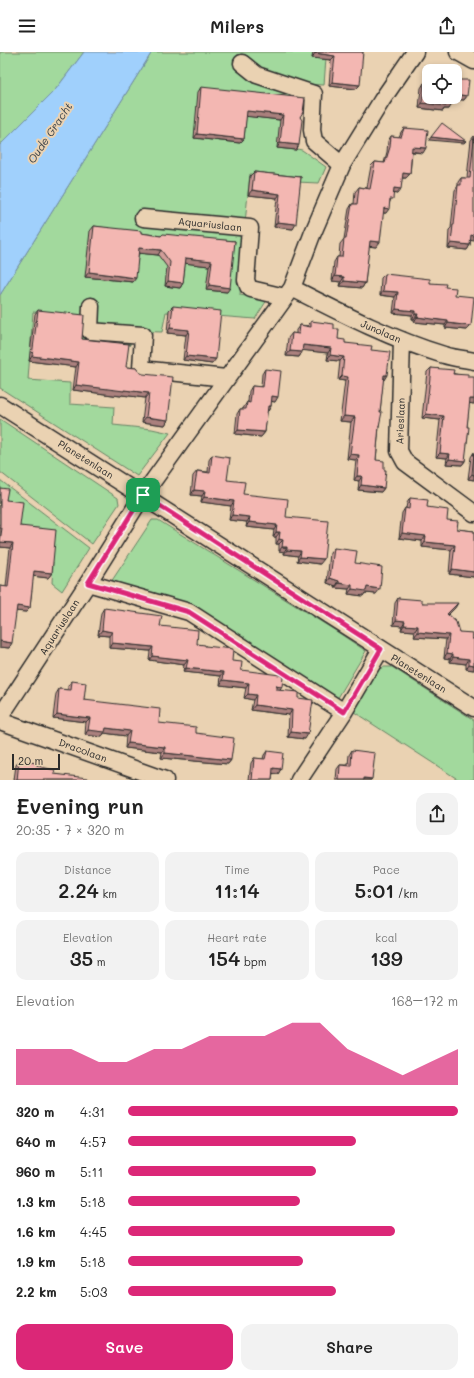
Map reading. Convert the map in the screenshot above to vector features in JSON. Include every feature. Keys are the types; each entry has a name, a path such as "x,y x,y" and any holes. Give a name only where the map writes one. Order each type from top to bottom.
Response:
{"street":[{"name":"Aquariuslaan","path":"0,717 88,583 143,495 289,292 342,165 374,113 415,52"},
{"path":"458,52 474,61"},
{"path":"242,63 257,75 314,94 312,130 314,142 342,165"},
{"name":"Aquariuslaan","path":"143,218 250,228 246,280 248,286 252,289 289,292"},
{"name":"Junolaan","path":"289,292 402,340 445,356 474,361"},
{"path":"92,306 90,331 143,335 142,369 226,378"},
{"name":"Arieslaan","path":"402,340 399,451 405,462 474,513"},
{"name":"Planetenlaan","path":"0,405 474,708"},
{"path":"88,583 189,612 344,712"},
{"path":"299,780 344,712 381,649"},
{"name":"Dracolaan","path":"0,721 165,780"}],"green space":[{"path":"0,52 84,52 56,89 0,145"},
{"path":"152,52 313,52 326,58 324,85 302,84 302,101 297,149 302,150 326,167 319,183 296,182 296,179 250,174 240,295 267,300 255,319 166,312 162,332 131,331 130,345 79,341 81,316 33,312 28,380 70,383 70,404 114,407 113,425 152,429 170,433 137,476 0,388 0,295"},
{"path":"0,419 118,498 119,504 92,544 0,472"},
{"path":"0,480 89,548 62,591 52,583 53,562 38,558 18,530 0,513"},
{"path":"152,520 158,520 366,651 336,701 214,626 109,585"},
{"path":"384,667 392,667 474,720 474,780 459,780 354,712 377,670"}],"water":[{"name":"Oude Gracht","path":"84,52 152,52 0,295 0,145 56,89"}],"building":[{"path":"315,52 363,52 360,85 332,82 335,56"},
{"path":"462,80 469,80 467,96 462,95"},
{"path":"201,87 305,98 303,112 300,117 302,120 299,145 280,143 283,115 247,111 244,139 197,134"},
{"path":"430,104 446,104 446,106"},
{"path":"442,123 466,141 431,137"},
{"path":"404,128 428,130 426,148 412,147 410,174 403,173 401,189 394,188 393,199 390,199 389,209 384,208 380,242 370,241 365,283 344,281 344,277 335,276 337,257 342,257 344,239 346,239 352,204 357,204 359,187 370,189 375,162 385,163 390,147 391,136 401,137"},
{"path":"474,138 474,236 471,235 470,245 451,243 458,185 461,185 461,178 470,178"},
{"path":"254,172 301,177 296,224 277,222 280,194 252,190"},
{"path":"94,226 141,231 141,233 161,236 163,234 235,241 230,288 209,285 212,261 186,258 183,283 168,281 170,262 161,250 139,248 136,278 89,272"},
{"path":"385,274 430,279 430,283 446,284 445,287 456,288 455,295 474,297 471,326 417,317 418,314 415,314 415,311 396,309 398,292 383,291"},
{"path":"173,306 221,311 216,359 186,356 189,330 170,328"},
{"path":"38,310 84,315 82,339 129,344 126,367 136,368 143,374 173,377 168,420 146,417 149,393 76,385 79,362 32,356"},
{"path":"311,321 334,324 334,329 339,329 338,339 345,340 345,343 372,346 371,350 390,352 387,375 384,375 380,412 382,412 379,426 376,460 384,461 384,470 386,470 384,488 361,485 362,476 357,476 359,455 350,454 355,417 344,416 348,377 342,376 344,357 330,355 331,348 303,345 302,352 290,351 292,333 299,334 300,325 311,327"},
{"path":"431,368 454,370 453,374 474,377 474,399 470,399 467,427 469,427 465,461 449,459 450,454 440,453 444,416 426,414"},
{"path":"265,369 281,371 278,397 272,396 271,406 268,406 265,432 238,430 240,409 246,409 247,402 250,403 252,386 263,387"},
{"path":"474,453 474,475 472,474"},
{"path":"212,455 230,458 227,480 245,482 243,494 288,499 286,517 328,521 324,559 300,557 301,551 287,550 287,547 282,547 283,540 279,539 280,532 276,532 277,525 249,522 250,517 232,515 234,501 204,497 205,491 194,490 197,471 210,473"},
{"path":"0,488 8,489 6,500 23,502 20,526 56,530 52,573 34,571 30,608 17,606 12,643 0,641 0,586 8,587 13,543 0,542 2,528 0,528"},
{"path":"410,498 428,500 427,507 448,510 447,520 458,521 457,529 474,531 474,572 452,569 455,545 425,542 426,536 402,533 405,508 409,509"},
{"path":"334,548 357,551 355,563 382,567 380,589 367,587 366,591 352,589 352,585 339,583 339,581 330,578"},
{"path":"398,598 422,600 422,603 458,603 447,614 456,622 459,632 473,633 474,665 469,664 469,659 453,657 453,654 447,653 449,635 418,632 418,626 404,625 405,621 396,620"},
{"path":"104,608 162,616 160,626 198,630 197,644 233,649 232,661 242,662 241,670 280,675 283,677 282,687 277,686 277,690 298,692 298,698 313,700 308,734 291,732 292,710 255,705 256,695 248,694 249,683 223,680 224,672 186,668 188,660 152,656 153,647 112,643 112,632 102,630"},
{"path":"72,681 86,683 84,700 160,709 159,723 196,727 196,733 234,738 231,760 165,753 165,747 128,743 130,731 106,728 105,732 88,730 90,718 57,714 59,689 71,690"},
{"path":"352,750 375,753 372,779 364,778 364,780 339,780 340,765 351,766"},
{"path":"267,751 283,753 281,769 273,768 272,780 252,780 254,758 265,759"},
{"path":"19,761 37,763 37,766 55,770 54,774 88,778 88,780 17,780"}],"route":[{"path":"143,495 381,649 344,712 189,612 88,583 143,495"}]}
